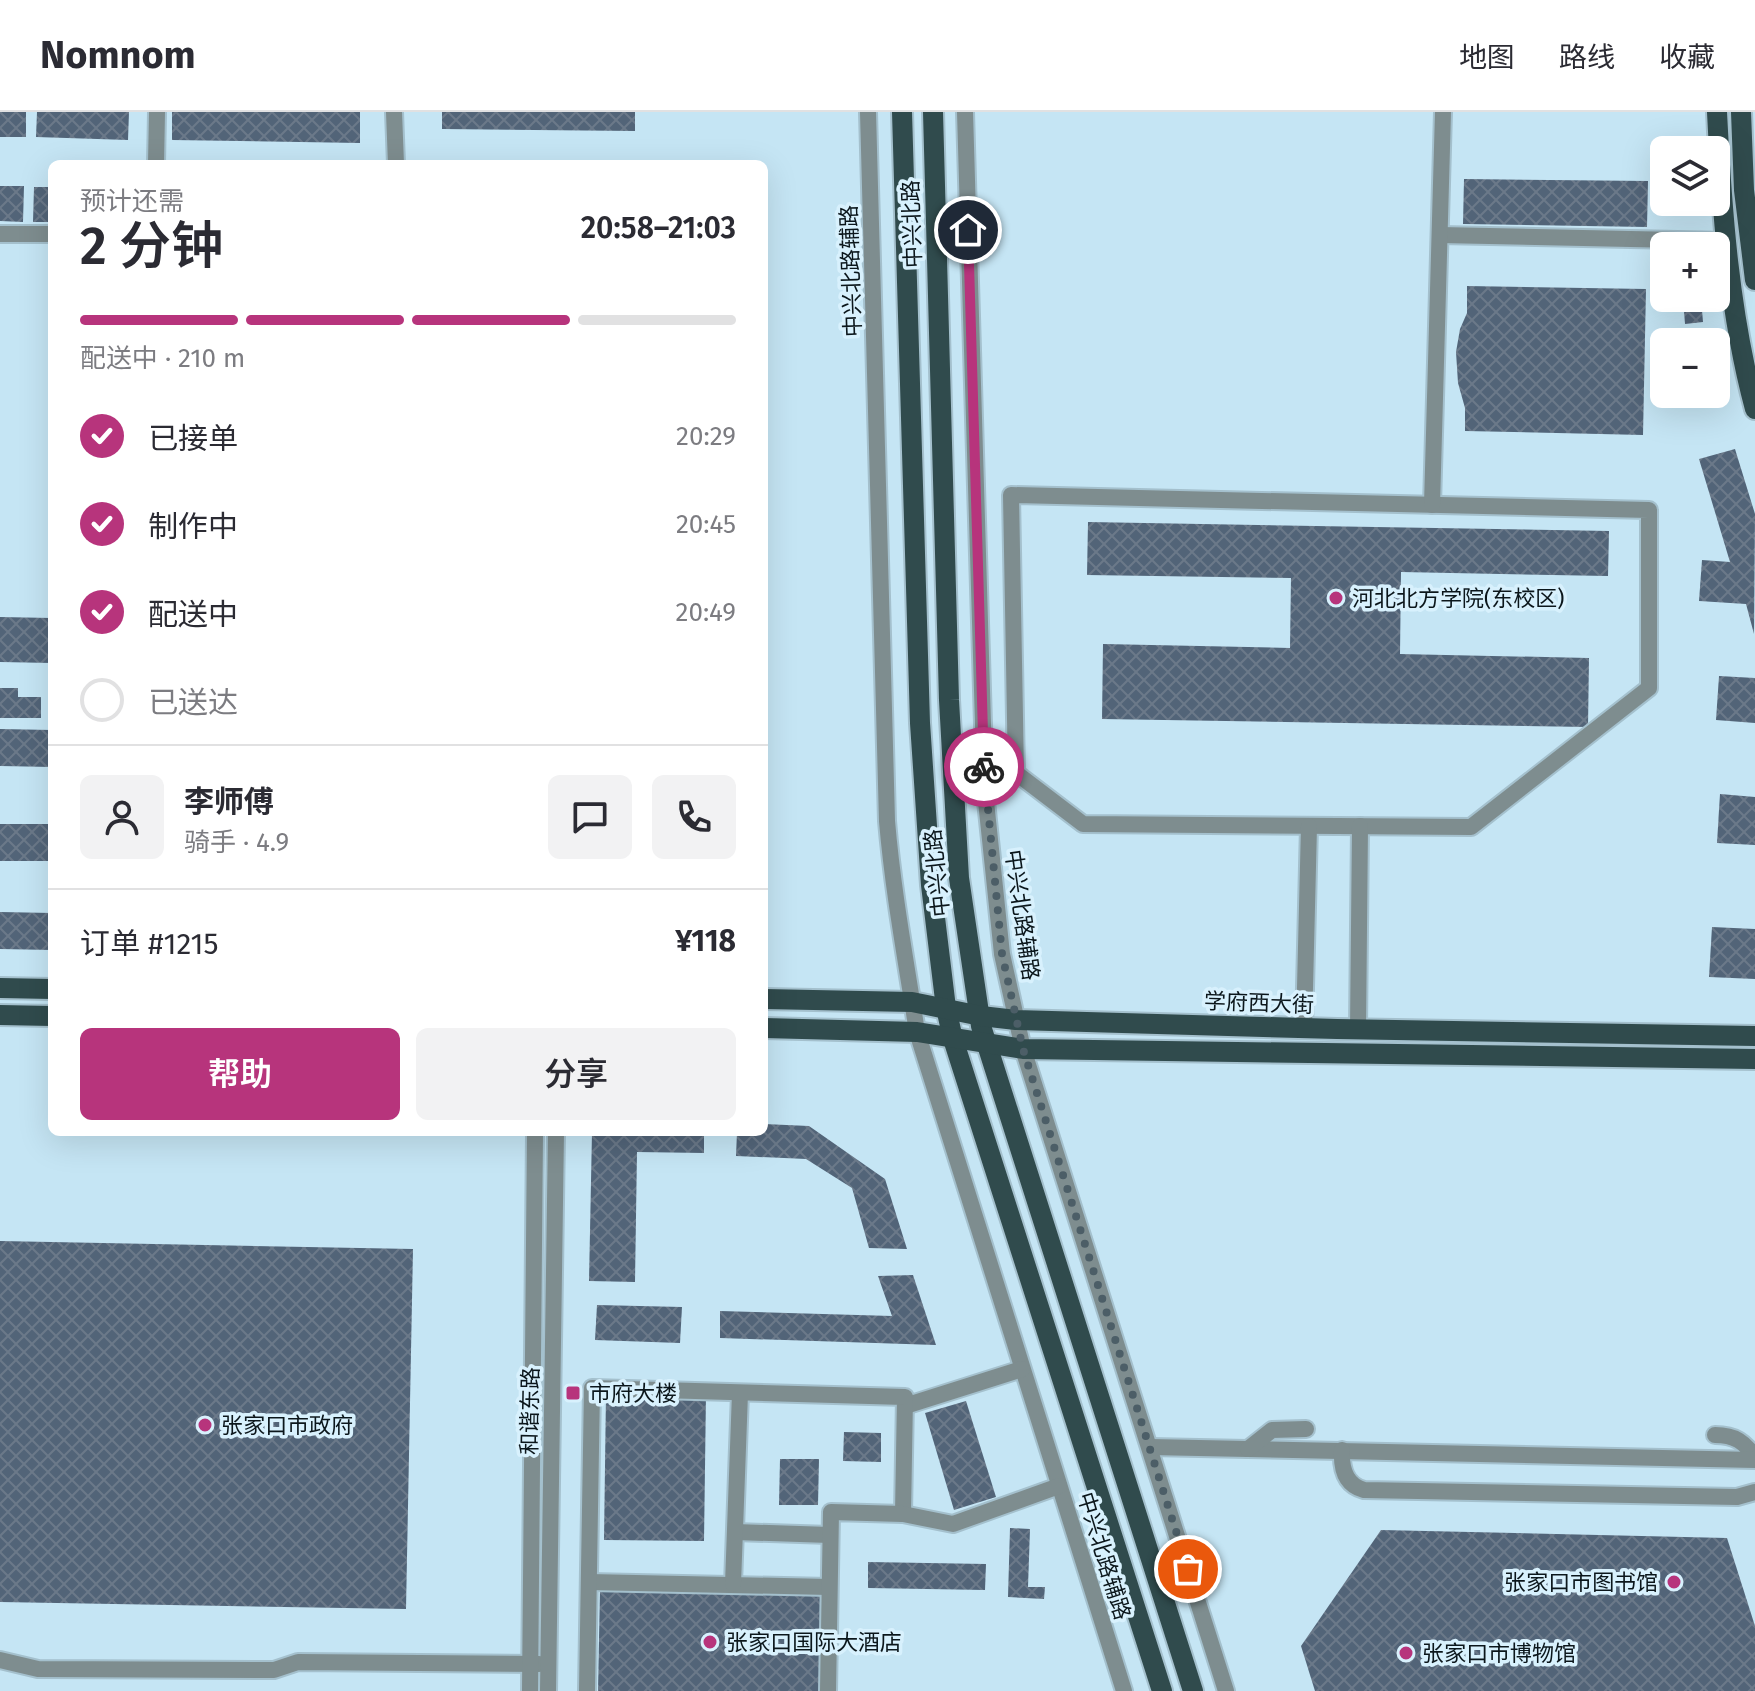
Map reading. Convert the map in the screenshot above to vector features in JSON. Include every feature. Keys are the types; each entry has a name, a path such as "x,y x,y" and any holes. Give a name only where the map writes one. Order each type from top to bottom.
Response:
{"main road":[{"name":"中兴北路","path":"902,112 920,723 931,885 946,1008 953,1039 1162,1691"},
{"name":"中兴北路","path":"933,112 949,700 959,878 981,1026 1193,1691"},
{"path":"1717,112 1724,232"},
{"path":"1741,112 1744,190 1755,280"},
{"path":"1730,276 1755,409"},
{"path":"0,988 48,989"},
{"name":"学府西大街","path":"768,999 912,1002 1016,1020 1358,1030 1755,1036"},
{"path":"0,1015 48,1016"},
{"path":"768,1028 917,1032 1023,1049 1755,1059"}],"street":[{"path":"156,160 157,112"},
{"path":"394,112 396,160"},
{"name":"中兴北路辅路","path":"868,112 887,821 892,878 912,1002 917,1032 1124,1691"},
{"name":"中兴北路辅路","path":"965,112 985,792 1002,954 1023,1049 1226,1691"},
{"path":"1432,505 1443,112"},
{"path":"0,234 48,234"},
{"path":"1440,235 1650,239"},
{"path":"1011,495 1432,505 1649,510 1649,688 1471,827 1083,824 1016,773 1011,495"},
{"path":"1304,1028 1309,826"},
{"path":"1358,1030 1360,826"},
{"name":"和谐东路","path":"530,1691 535,1136"},
{"name":"和谐东路","path":"548,1691 556,1136"},
{"path":"905,1406 1022,1369"},
{"path":"587,1691 592,1388 905,1397 903,1514"},
{"path":"733,1584 740,1393"},
{"path":"1248,1449 1272,1430 1306,1429"},
{"path":"1715,1435 1727,1435 1742,1441 1755,1459"},
{"path":"1150,1447 1755,1459"},
{"path":"1342,1450 1341,1462 1347,1479 1353,1486 1364,1490 1737,1497 1755,1492"},
{"path":"828,1691 831,1512 903,1514 953,1524 1059,1486"},
{"path":"735,1532 830,1535"},
{"path":"589,1582 829,1587"},
{"path":"0,1660 38,1669 274,1670 298,1662 549,1664"}],"building":[{"path":"0,112 26,112 26,137 0,137"},
{"path":"37,112 129,112 128,140 36,137"},
{"path":"172,112 360,112 360,143 172,140"},
{"path":"442,112 635,112 635,131 442,129"},
{"path":"1464,179 1648,181 1647,227 1463,224"},
{"path":"0,186 24,186 23,222 0,221"},
{"path":"34,187 48,187 48,222 33,222"},
{"path":"1467,286 1646,289 1643,435 1465,431 1465,408 1458,383 1456,352 1467,313"},
{"path":"1684,312 1702,312 1703,322 1685,324"},
{"path":"1735,449 1755,514 1754,634 1746,604 1699,601 1702,560 1730,562 1699,459"},
{"path":"1088,522 1609,531 1608,576 1401,572 1400,654 1589,658 1588,727 1102,719 1103,644 1290,648 1291,578 1087,575"},
{"path":"0,617 48,618 48,663 0,662"},
{"path":"1719,676 1755,678 1755,723 1716,720"},
{"path":"0,688 18,688 18,697 41,697 41,718 0,718"},
{"path":"0,729 48,730 48,767 0,766"},
{"path":"1720,794 1755,797 1755,845 1717,843"},
{"path":"0,824 48,824 48,861 0,861"},
{"path":"0,912 48,913 48,950 0,949"},
{"path":"1712,927 1755,929 1755,979 1709,977"},
{"path":"768,1124 809,1126 885,1179 907,1249 869,1248 852,1188 806,1159 736,1156 737,1136 768,1136"},
{"path":"592,1136 704,1136 704,1153 637,1152 635,1282 589,1281"},
{"name":"张家口市政府","path":"0,1241 413,1249 406,1609 0,1602"},
{"path":"913,1275 936,1345 720,1338 720,1311 892,1316 878,1276"},
{"path":"597,1305 682,1307 680,1343 595,1340"},
{"path":"606,1393 706,1394 704,1541 604,1540"},
{"path":"966,1401 996,1497 954,1510 925,1413"},
{"path":"844,1432 881,1433 881,1462 843,1461"},
{"path":"780,1459 819,1459 818,1505 779,1505"},
{"path":"1010,1528 1030,1529 1028,1587 1045,1587 1044,1599 1008,1597"},
{"path":"1381,1530 1727,1538 1755,1626 1755,1691 1315,1691 1301,1646"},
{"path":"868,1562 986,1564 985,1590 868,1588"},
{"name":"张家口国际大酒店","path":"600,1588 822,1592 821,1691 598,1691"}],"way so far":[{"path":"984,767 1002,954 1023,1049 1188,1569"}],"place":[{"name":"河北北方学院(东校区)","path":"1336,598"},
{"name":"市府大楼","path":"573,1393"},
{"name":"张家口市政府","path":"205,1425"},
{"name":"张家口市图书馆","path":"1674,1582"},
{"name":"张家口国际大酒店","path":"710,1642"},
{"name":"张家口市博物馆","path":"1406,1653"}],"route":[{"path":"968,230 984,767"}]}
